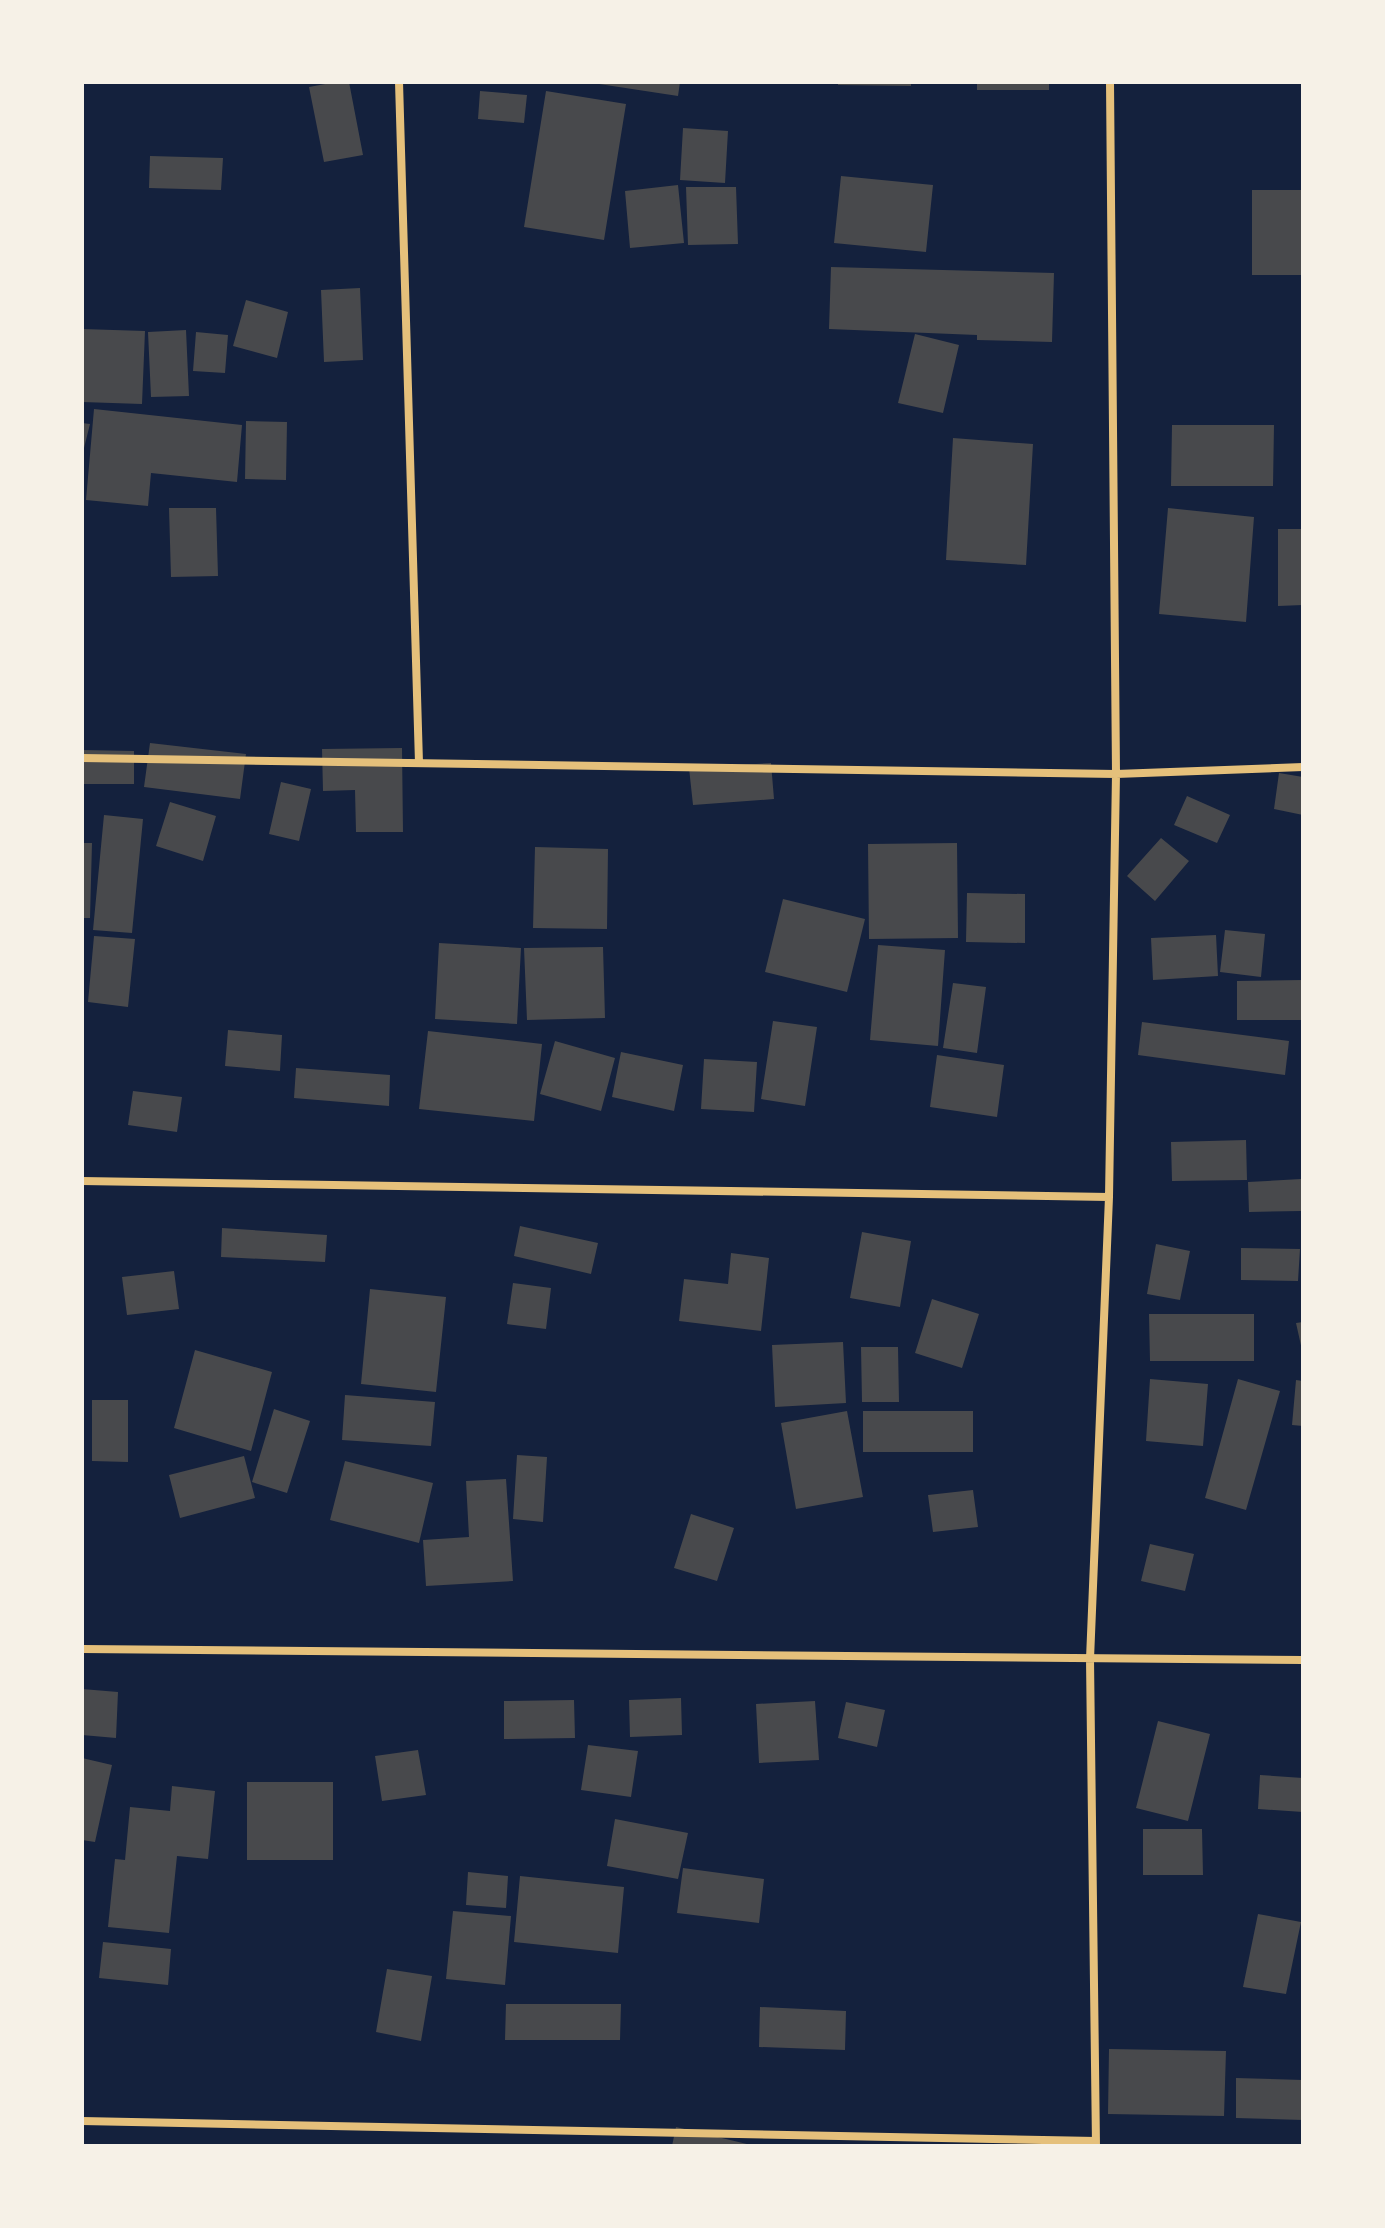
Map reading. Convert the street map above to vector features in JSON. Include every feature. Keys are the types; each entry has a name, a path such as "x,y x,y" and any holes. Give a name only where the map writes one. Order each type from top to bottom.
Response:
{"street":[{"path":"399,82 419,763"},
{"path":"82,2121 1096,2143 1090,1659 1109,1197 1116,774 1110,82"},
{"path":"82,758 1116,774 1303,767"},
{"path":"82,1181 1109,1197"},
{"path":"82,1649 1303,1660"}],"building":[{"path":"349,82 363,155 324,162 309,87"},
{"path":"586,82 680,82 678,96"},
{"path":"838,82 911,82 911,86 838,85"},
{"path":"977,82 1049,82 1049,90 977,90"},
{"path":"480,91 527,95 524,123 478,119"},
{"path":"546,91 626,104 604,240 524,227"},
{"path":"683,128 728,131 725,183 680,180"},
{"path":"150,156 223,158 221,190 149,188"},
{"path":"841,176 933,185 926,252 834,243"},
{"path":"678,185 684,243 630,248 625,191"},
{"path":"686,187 736,187 738,244 688,245"},
{"path":"1252,190 1303,190 1303,275 1252,275"},
{"path":"831,267 1054,273 1052,342 977,340 977,335 829,329"},
{"path":"360,288 363,360 324,362 321,290"},
{"path":"246,300 288,312 277,358 233,346"},
{"path":"82,329 145,331 142,404 82,402"},
{"path":"186,330 189,396 151,397 148,332"},
{"path":"196,332 228,335 225,373 193,371"},
{"path":"915,334 959,345 943,413 898,403"},
{"path":"94,409 242,425 237,482 151,473 148,506 86,500"},
{"path":"246,421 287,422 286,480 245,479"},
{"path":"82,423 90,424 83,452 82,452"},
{"path":"1172,425 1274,425 1273,486 1171,486"},
{"path":"953,438 1033,444 1026,565 946,560"},
{"path":"169,508 216,508 218,576 171,577"},
{"path":"1168,508 1254,517 1246,622 1159,614"},
{"path":"1278,529 1303,529 1303,605 1278,606"},
{"path":"150,743 246,754 240,799 144,787"},
{"path":"402,748 403,832 356,832 355,790 323,791 322,749"},
{"path":"82,750 134,751 134,784 82,784"},
{"path":"771,763 774,799 693,805 689,768"},
{"path":"1279,773 1303,777 1303,815 1274,809"},
{"path":"281,782 311,789 299,841 269,834"},
{"path":"1187,796 1230,815 1217,843 1174,825"},
{"path":"170,802 216,816 203,861 156,846"},
{"path":"104,815 143,819 132,933 93,930"},
{"path":"1161,838 1189,861 1155,901 1127,876"},
{"path":"82,843 92,843 90,918 82,918"},
{"path":"957,843 958,938 869,939 868,844"},
{"path":"535,847 608,849 607,929 533,928"},
{"path":"967,893 1025,894 1025,943 966,942"},
{"path":"783,899 865,919 847,992 765,972"},
{"path":"1225,930 1265,934 1261,977 1220,972"},
{"path":"1216,935 1218,976 1153,980 1151,938"},
{"path":"94,936 135,939 128,1007 88,1002"},
{"path":"439,943 521,948 517,1024 435,1019"},
{"path":"878,945 945,950 938,1046 870,1040"},
{"path":"603,947 605,1018 527,1020 524,948"},
{"path":"1303,980 1303,1020 1237,1020 1237,981"},
{"path":"953,983 986,987 977,1053 943,1048"},
{"path":"773,1021 817,1027 805,1106 761,1099"},
{"path":"1142,1022 1289,1041 1285,1075 1138,1055"},
{"path":"228,1030 282,1035 280,1071 225,1066"},
{"path":"428,1031 542,1044 534,1121 419,1109"},
{"path":"555,1041 615,1058 601,1111 540,1094"},
{"path":"621,1052 683,1065 674,1111 612,1097"},
{"path":"937,1055 1004,1065 997,1117 930,1107"},
{"path":"704,1059 757,1062 754,1112 701,1109"},
{"path":"296,1068 390,1075 389,1106 294,1098"},
{"path":"133,1091 182,1097 177,1132 128,1125"},
{"path":"1246,1140 1247,1180 1172,1181 1171,1142"},
{"path":"1301,1179 1301,1211 1249,1212 1248,1182"},
{"path":"520,1226 598,1243 591,1274 514,1256"},
{"path":"222,1228 327,1235 325,1262 221,1257"},
{"path":"862,1232 911,1241 900,1307 850,1298"},
{"path":"1156,1244 1190,1251 1180,1300 1147,1294"},
{"path":"1241,1248 1300,1249 1298,1281 1241,1280"},
{"path":"731,1253 769,1258 761,1331 679,1321 684,1279 728,1284"},
{"path":"174,1271 179,1309 127,1315 122,1277"},
{"path":"513,1283 551,1288 546,1329 507,1324"},
{"path":"370,1289 446,1297 436,1392 361,1384"},
{"path":"932,1299 979,1314 962,1368 915,1353"},
{"path":"1149,1314 1254,1314 1254,1361 1150,1361"},
{"path":"1303,1322 1303,1350 1302,1350 1296,1323"},
{"path":"843,1342 846,1403 775,1407 772,1345"},
{"path":"861,1347 898,1347 899,1402 862,1402"},
{"path":"195,1350 272,1372 251,1451 174,1428"},
{"path":"1150,1379 1208,1384 1203,1446 1146,1441"},
{"path":"1238,1379 1280,1391 1246,1510 1205,1498"},
{"path":"1296,1380 1303,1381 1303,1426 1292,1425"},
{"path":"345,1395 435,1402 431,1446 342,1440"},
{"path":"92,1400 128,1400 128,1462 92,1461"},
{"path":"274,1409 310,1421 287,1493 252,1482"},
{"path":"847,1411 863,1497 796,1509 781,1423"},
{"path":"863,1411 973,1411 973,1452 863,1452"},
{"path":"517,1455 547,1457 543,1522 513,1519"},
{"path":"244,1456 255,1498 180,1518 169,1475"},
{"path":"345,1461 433,1483 419,1543 330,1520"},
{"path":"506,1479 513,1581 426,1586 423,1540 469,1537 466,1481"},
{"path":"973,1490 978,1527 933,1532 928,1495"},
{"path":"691,1514 734,1528 717,1581 674,1568"},
{"path":"1150,1544 1194,1554 1185,1591 1141,1581"},
{"path":"82,1689 118,1692 116,1738 82,1735"},
{"path":"681,1698 682,1735 630,1737 629,1700"},
{"path":"574,1700 575,1738 504,1739 504,1701"},
{"path":"815,1701 819,1760 759,1763 756,1704"},
{"path":"846,1702 885,1710 877,1747 838,1738"},
{"path":"1158,1721 1210,1734 1188,1821 1136,1808"},
{"path":"588,1745 638,1751 631,1797 581,1790"},
{"path":"418,1750 426,1795 382,1801 375,1756"},
{"path":"82,1758 112,1765 95,1842 82,1840"},
{"path":"1260,1775 1303,1778 1303,1812 1258,1809"},
{"path":"247,1782 333,1782 333,1860 247,1860"},
{"path":"172,1786 215,1791 208,1859 177,1856 169,1933 108,1927 115,1859 125,1860 130,1807 170,1811"},
{"path":"615,1819 688,1833 678,1879 607,1866"},
{"path":"1143,1829 1202,1829 1203,1875 1143,1875"},
{"path":"683,1868 764,1879 759,1923 677,1913"},
{"path":"468,1872 508,1876 506,1908 466,1905"},
{"path":"520,1876 624,1887 618,1953 514,1942"},
{"path":"453,1911 511,1916 505,1985 446,1979"},
{"path":"1258,1914 1301,1922 1286,1994 1243,1987"},
{"path":"103,1942 171,1949 168,1985 99,1978"},
{"path":"387,1969 432,1976 421,2041 376,2032"},
{"path":"506,2004 621,2004 620,2040 505,2040"},
{"path":"760,2007 846,2011 845,2050 759,2047"},
{"path":"1109,2049 1226,2051 1224,2116 1108,2114"},
{"path":"1236,2078 1303,2080 1303,2120 1236,2118"},
{"path":"676,2127 751,2145 751,2146 672,2146"}]}
